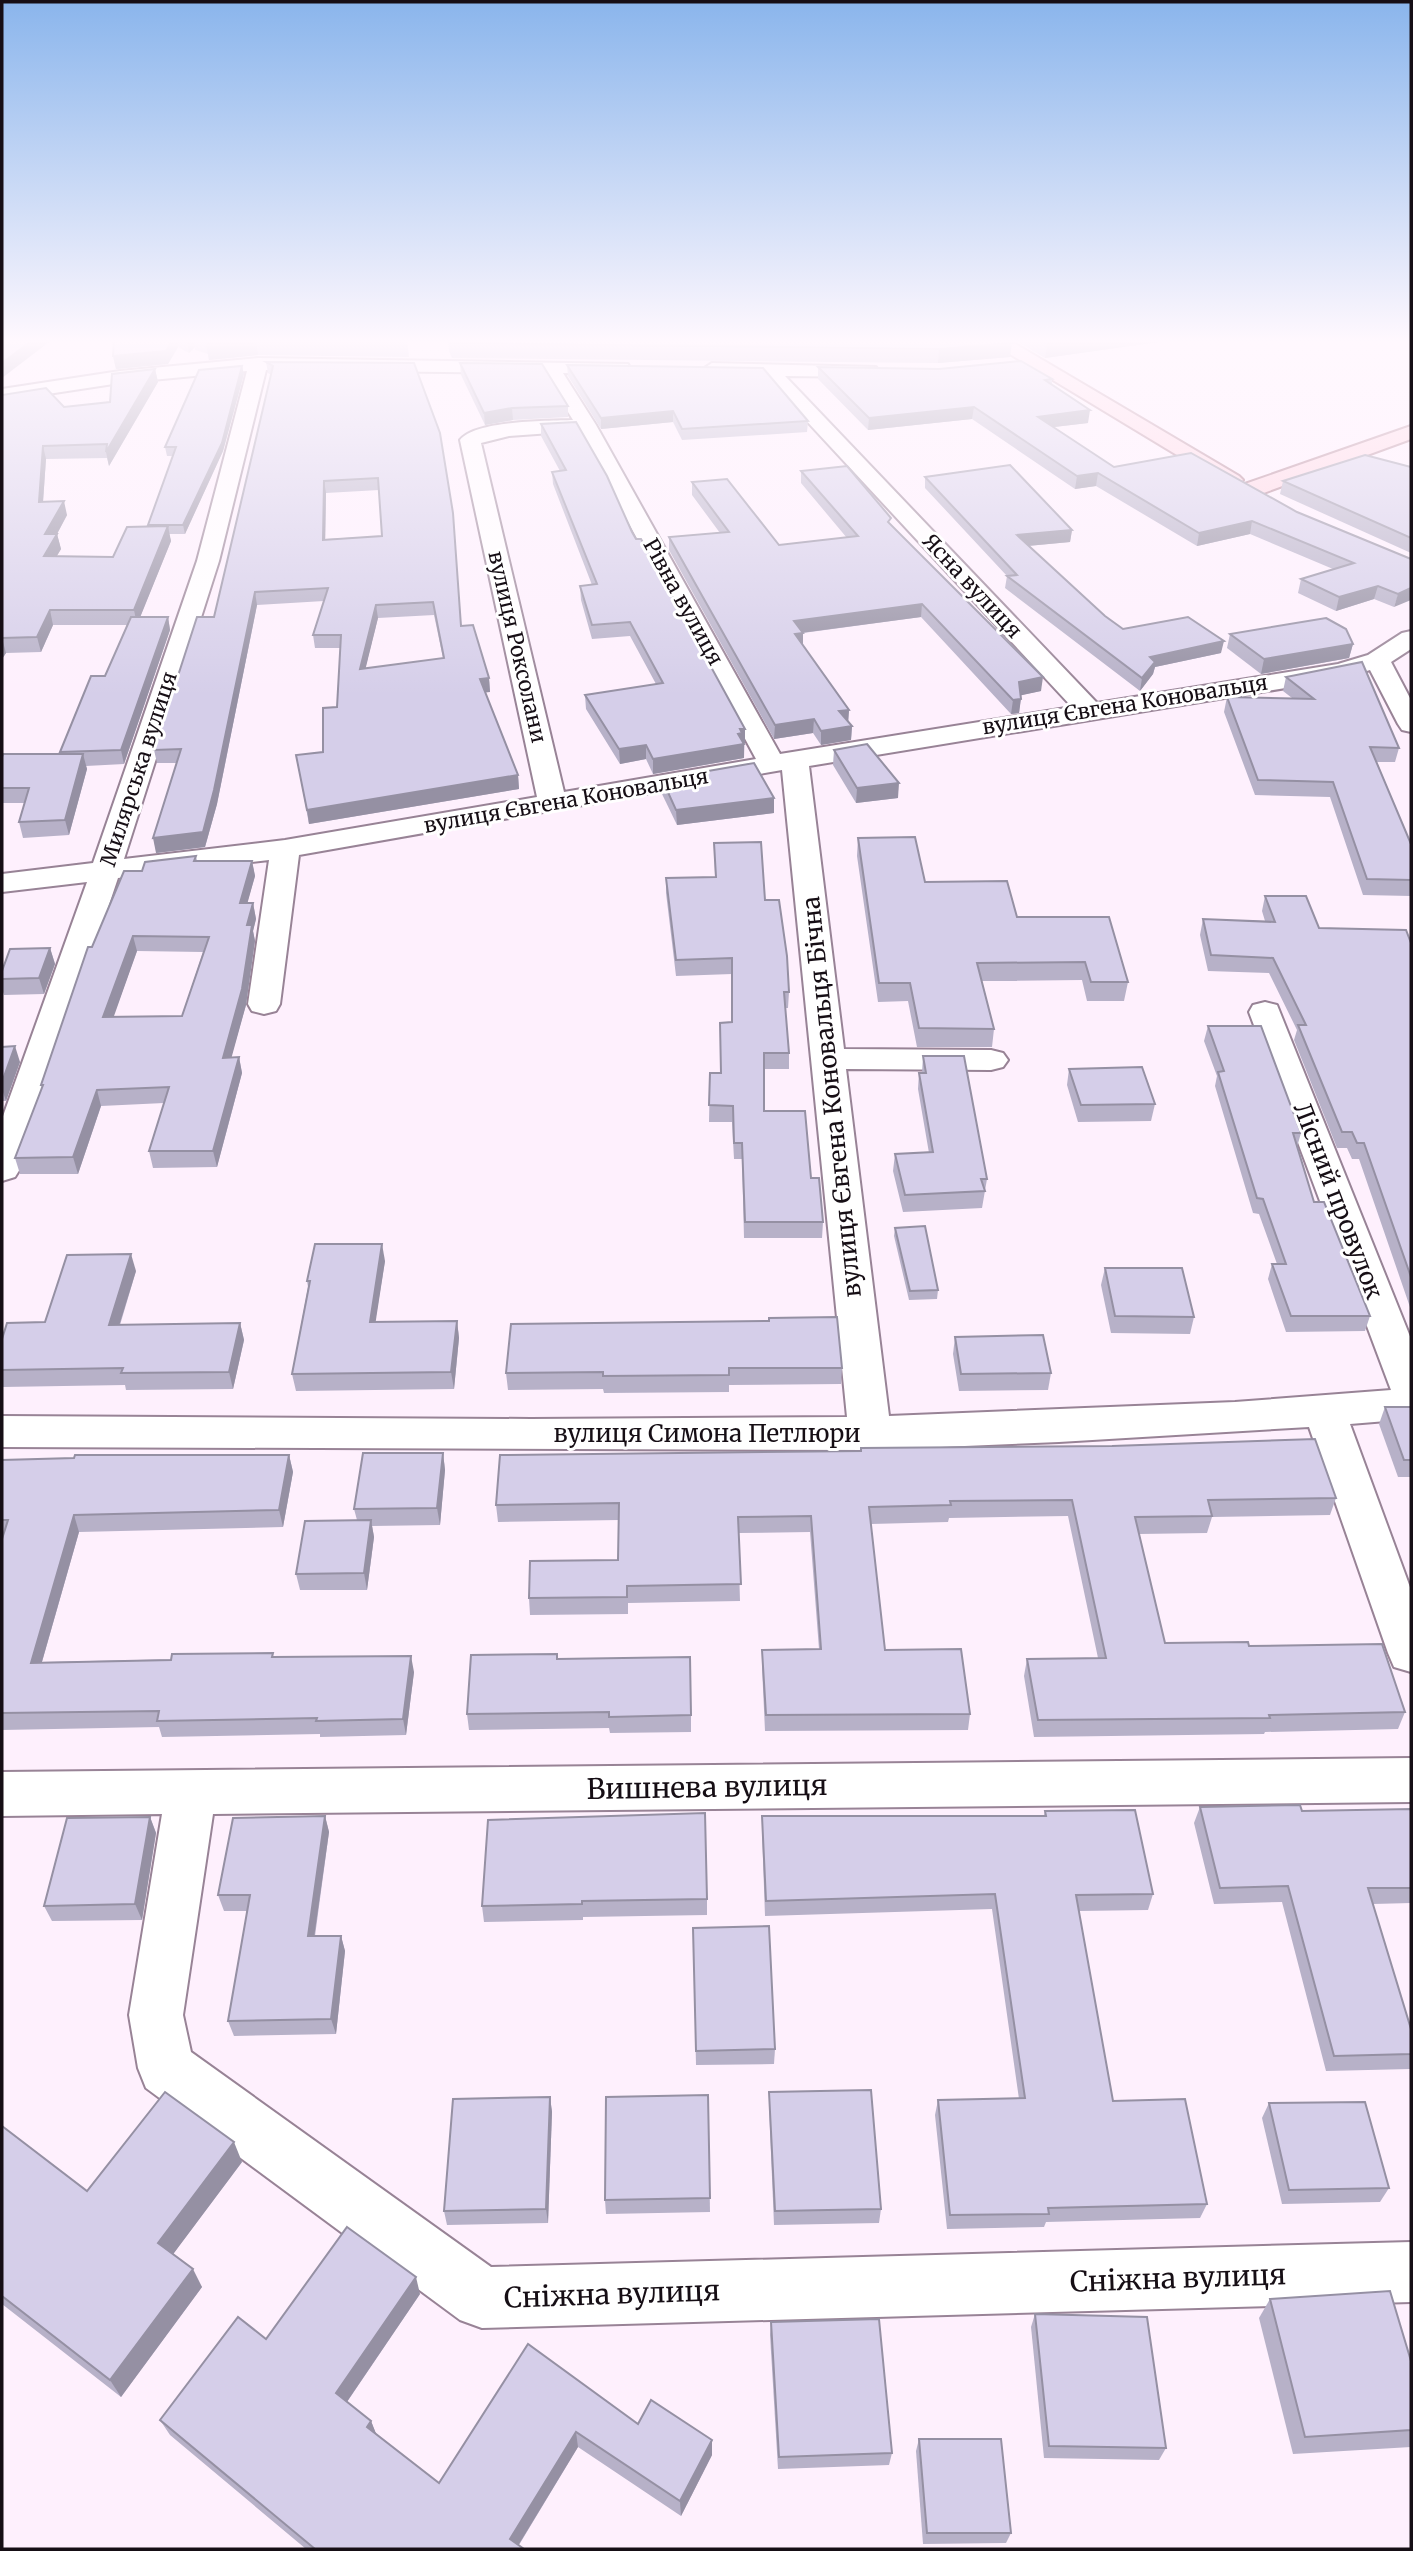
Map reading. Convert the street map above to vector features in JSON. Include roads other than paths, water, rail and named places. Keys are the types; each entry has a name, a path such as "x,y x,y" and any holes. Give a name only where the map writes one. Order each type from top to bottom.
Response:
{"main road":[{"path":"1195,458 1271,502"},
{"path":"1250,490 1338,458"}],"street":[{"name":"Милярська вулиця","path":"5,1152 105,872 208,561 234,458"},
{"name":"вулиця Роксолани","path":"474,458 554,804"},
{"name":"Рівна вулиця","path":"605,458 784,762"},
{"name":"Ясна вулиця","path":"852,458 1089,710"},
{"path":"1361,458 1386,466"},
{"name":"вулиця Євгена Коновальця","path":"2,883 285,849 1089,710 1341,671 1377,660 1411,638"},
{"path":"1377,660 1411,724"},
{"name":"вулиця Євгена Коновальця Бічна","path":"784,762 828,1059 870,1434"},
{"path":"264,1004 285,849"},
{"name":"Лісний провулок","path":"1265,1012 1411,1390"},
{"path":"828,1059 991,1060"},
{"name":"вулиця Симона Петлюри","path":"2,1432 870,1434 1325,1412 1411,1404"},
{"path":"1325,1412 1411,1653"},
{"name":"Вишнева вулиця","path":"2,1794 1411,1780"},
{"name":"Сніжна вулиця","path":"191,1792 156,2015 166,2068 482,2298 1411,2272"}]}
